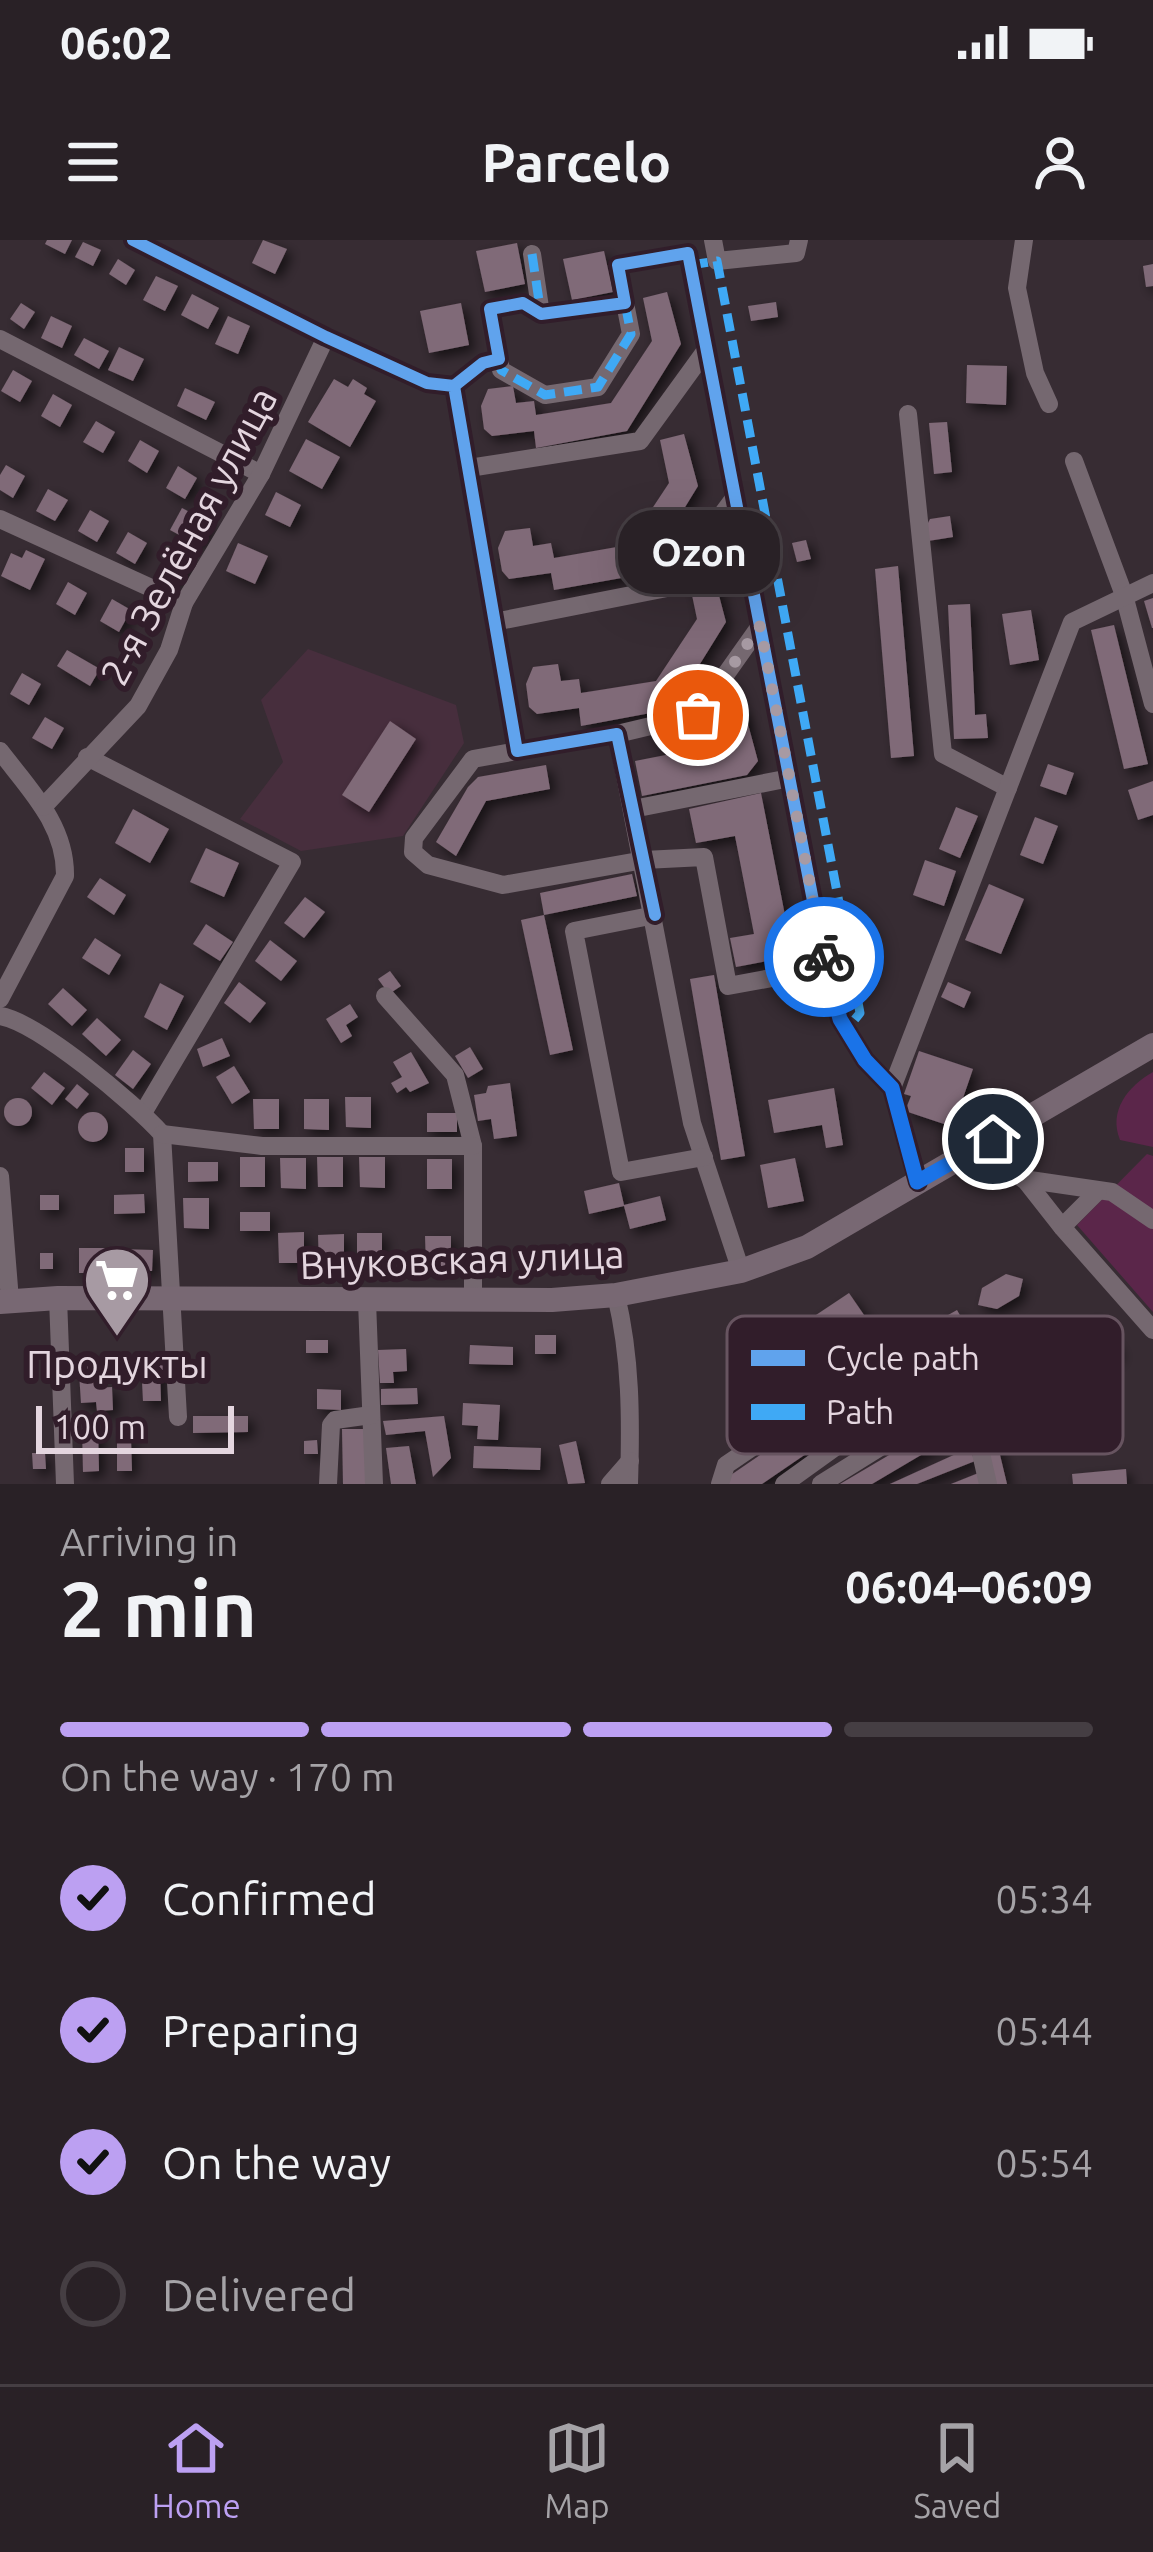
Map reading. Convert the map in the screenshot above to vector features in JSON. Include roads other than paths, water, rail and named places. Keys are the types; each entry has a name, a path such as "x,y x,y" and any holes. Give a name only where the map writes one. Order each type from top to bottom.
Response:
{"main road":[{"name":"Внуковская улица","path":"5,1301 473,1302 616,1294 741,1271 807,1247 1153,1045"}],"street":[{"path":"133,240 326,338 427,383 454,386 482,363 499,359"},
{"path":"713,240 717,261 796,253 799,240"},
{"path":"1024,240 1017,288 1035,373 1049,404"},
{"path":"532,254 542,314"},
{"path":"626,303 542,314 523,303 490,309 501,370 545,394 598,387 632,334 626,303 618,265 688,254 826,968 840,1019 865,1060 892,1088 917,1182"},
{"name":"2-я Зелёная улица","path":"43,807 138,706 169,650 184,603 261,474 326,338"},
{"path":"0,339 261,474"},
{"path":"469,468 640,441 706,350"},
{"path":"454,386 517,751"},
{"path":"908,414 944,754 1008,788"},
{"path":"1074,461 1124,595 1153,704"},
{"path":"494,622 667,588 734,497"},
{"path":"0,519 184,603"},
{"path":"892,1088 1072,622 1153,583"},
{"path":"760,626 698,715 473,759 414,838 413,852 428,866 503,885 644,860 704,857 728,986 826,968"},
{"path":"617,734 692,1124 741,1271"},
{"path":"0,751 61,839 65,876 0,999"},
{"path":"87,757 292,862 143,1113"},
{"path":"633,809 790,778"},
{"path":"655,915 574,931 616,1150 621,1172 704,1157"},
{"path":"385,995 455,1075 473,1146 473,1302"},
{"path":"0,1016 14,1018 38,1033 143,1113 162,1134 178,1417"},
{"path":"162,1134 262,1145 473,1146"},
{"path":"993,1139 1062,1227 1153,1330"},
{"path":"0,1177 5,1301"},
{"path":"1022,1179 1121,1195 1153,1220"},
{"path":"1062,1227 1098,1191"},
{"path":"616,1294 631,1383 629,1484"},
{"path":"58,1298 65,1484"},
{"path":"367,1300 374,1484"},
{"path":"328,1484 331,1425 335,1420 371,1415"},
{"path":"720,1484 726,1465 742,1454"},
{"path":"784,1484 826,1454"},
{"path":"821,1484 869,1454"},
{"path":"981,1454 988,1484"},
{"path":"610,1484 630,1461"}],"place":[{"name":"Ozon","path":"698,715"},
{"name":"Продукты","path":"117,1339"}]}
